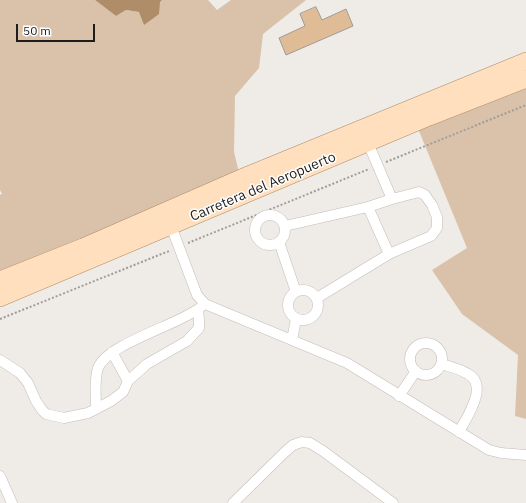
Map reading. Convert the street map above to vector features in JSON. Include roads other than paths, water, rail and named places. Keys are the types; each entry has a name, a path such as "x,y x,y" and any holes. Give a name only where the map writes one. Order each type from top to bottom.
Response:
{"main road":[{"name":"Carretera del Aeropuerto","path":"0,280 83,247 248,175 526,61"},
{"name":"Carretera del Aeropuerto","path":"0,298 429,116 526,79"}],"street":[{"path":"368,143 392,199"},
{"path":"285,226 368,207 419,192 425,195 432,205 437,217 437,228 431,236 389,254 317,298"},
{"path":"368,207 389,254"},
{"path":"269,214 279,217 285,226 284,235 279,242 269,245 259,241 254,232 256,222 260,218 269,214"},
{"path":"0,360 20,373 28,383 36,401 46,414 64,418 88,413 111,401 123,392 128,381 147,364 187,341 199,328 201,307 171,226"},
{"path":"279,242 296,292"},
{"path":"305,290 314,294 317,298 318,308 314,316 305,320 296,319 289,312 288,303 292,295 296,292 305,290"},
{"path":"96,408 96,376 99,367 106,356 201,307 222,312 347,363 488,450 501,453 526,455"},
{"path":"292,340 296,319"},
{"path":"425,343 435,345 442,353 442,364 436,372 425,375 416,371 410,362 410,356 415,347 420,344 425,343"},
{"path":"112,352 128,381"},
{"path":"442,364 469,374 477,384 476,398 460,432"},
{"path":"399,396 416,371"},
{"path":"233,503 285,452 293,445 302,442 310,443 323,451 393,503"},
{"path":"0,476 10,502"}]}
